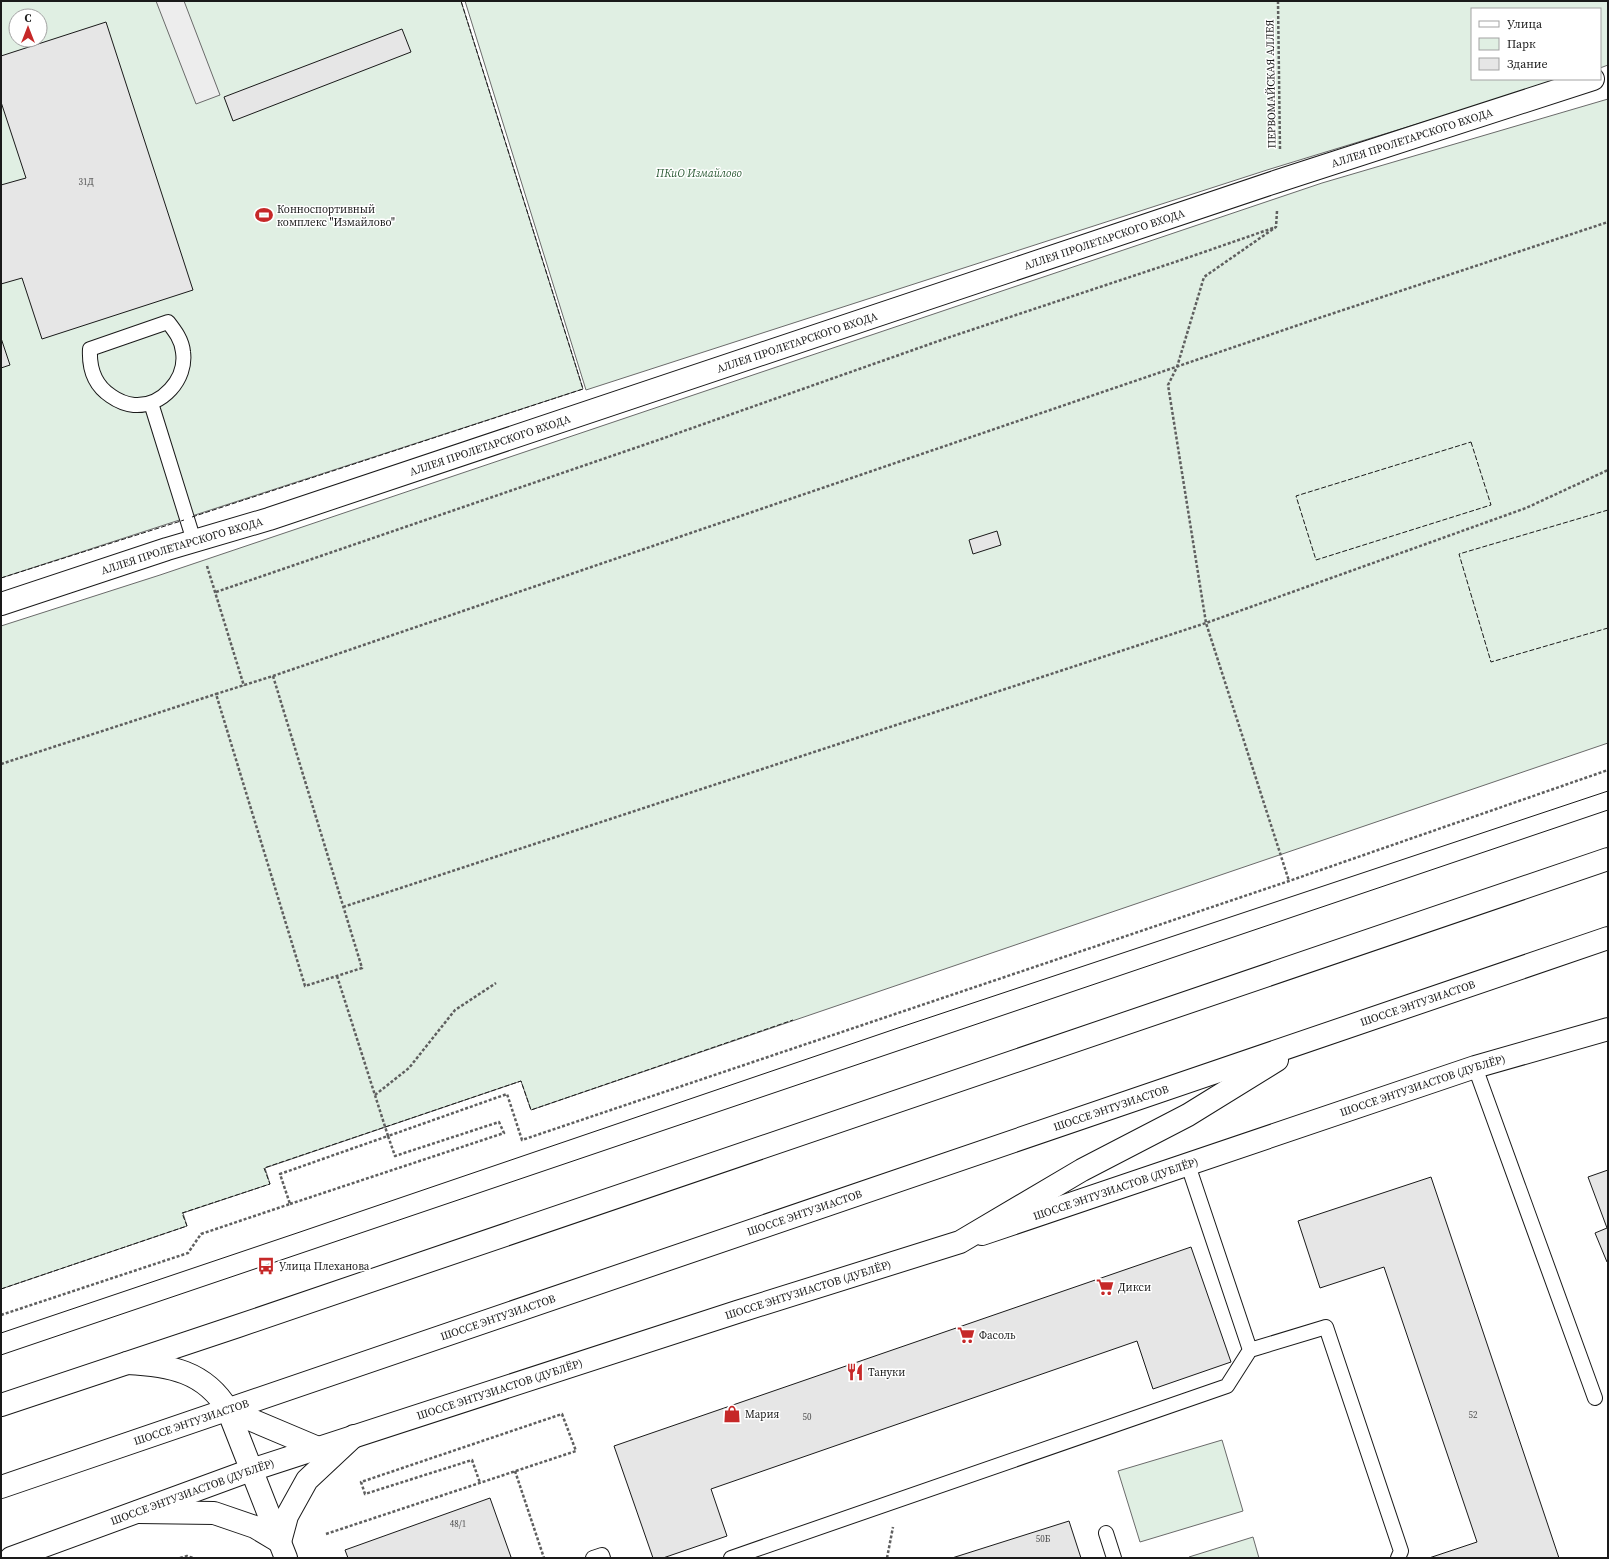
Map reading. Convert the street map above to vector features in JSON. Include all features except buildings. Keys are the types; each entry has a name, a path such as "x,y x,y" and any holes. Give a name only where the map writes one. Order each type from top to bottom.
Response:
{"main road":[{"name":"АЛЛЕЯ ПРОЛЕТАРСКОГО ВХОДА","path":"1,604 194,541 269,519 1278,181 1590,80"},
{"path":"1,1405 1608,859"},
{"name":"ШОССЕ ЭНТУЗИАСТОВ","path":"1,1487 1608,938"},
{"name":"ШОССЕ ЭНТУЗИАСТОВ (ДУБЛЁР)","path":"11,1558 251,1470 737,1312 960,1242 1475,1067 1608,1029"},
{"path":"960,1242 1082,1170 1188,1115 1311,1039"},
{"path":"127,1363 146,1364 186,1372 206,1383 221,1397 228,1410 283,1550"},
{"path":"228,1410 318,1448"},
{"path":"283,1550 287,1516 307,1480 354,1436"},
{"path":"136,1512 214,1513 255,1527 283,1550"}],"lane":[{"path":"168,322 180,340 183,352 182,368 176,383 169,391 151,403 134,405 120,402 103,391 93,377 90,349 168,322"},
{"path":"151,403 194,541"},
{"path":"1475,1067 1595,1398"},
{"path":"1188,1165 1250,1350"},
{"path":"731,1558 1227,1386 1250,1350 1326,1327 1401,1551 1398,1558"},
{"path":"1106,1533 1114,1558"},
{"path":"593,1558 602,1555 603,1558"}],"path":[{"name":"ПЕРВОМАЙСКАЯ АЛЛЕЯ","path":"1278,1 1280,152"},
{"path":"1276,227 1277,206"},
{"path":"1,764 244,686 1316,319 1608,222"},
{"path":"1276,227 1204,277 1177,367 1168,385 1206,623 1289,881"},
{"path":"216,592 947,338 1276,227"},
{"path":"343,907 1206,623 1526,508 1608,470"},
{"path":"207,563 244,686"},
{"path":"216,694 305,986 337,976 362,968 273,676"},
{"path":"290,1204 280,1174 507,1094 522,1140 1289,881 1608,770"},
{"path":"1,1315 188,1253 201,1234 504,1133 499,1122 395,1156 337,976"},
{"path":"375,1095 409,1068 455,1010 496,983"},
{"path":"326,1534 480,1483 515,1471 576,1451 562,1414 361,1482 365,1494 472,1460 480,1483"},
{"path":"515,1471 544,1558"},
{"path":"180,1558 187,1556 193,1558"}],"green space":[{"name":"Конноспортивный комплекс \"Измайлово\"","path":"1,1 461,1 583,389 1,578"},
{"name":"ПКиО Измайлово","path":"465,1 1608,1 1608,65 1601,68 1601,8 1471,8 1471,80 1561,80 1267,170 586,390"},
{"path":"1608,99 1608,743 531,1110 521,1081 265,1168 270,1184 183,1213 187,1226 1,1289 1,626 160,575 1322,183"},
{"path":"1222,1440 1243,1511 1140,1542 1118,1471"},
{"path":"1253,1537 1259,1558 1189,1558 1189,1557"}],"shaded area":[{"path":"156,1 184,1 220,95 196,104"}],"tram line":[{"path":"1,1333 898,1028 1608,791"},
{"path":"1,1355 1608,810"}],"fence":[{"path":"192,517 583,389 461,1"},
{"path":"1471,442 1491,505 1316,560 1296,496 1471,442"},
{"path":"1608,510 1459,554 1491,662 1608,628"},
{"path":"1,578 184,520"},
{"path":"1,1289 187,1226 182,1213 270,1184 264,1168 521,1081 531,1110 793,1020"}],"place":[{"name":"Конноспортивный комплекс \"Измайлово\"","path":"264,215"},
{"name":"Улица Плеханова","path":"266,1266"},
{"name":"Дикси","path":"1105,1287"},
{"name":"Фасоль","path":"966,1335"},
{"name":"Тануки","path":"855,1372"},
{"name":"Мария","path":"732,1414"}]}
